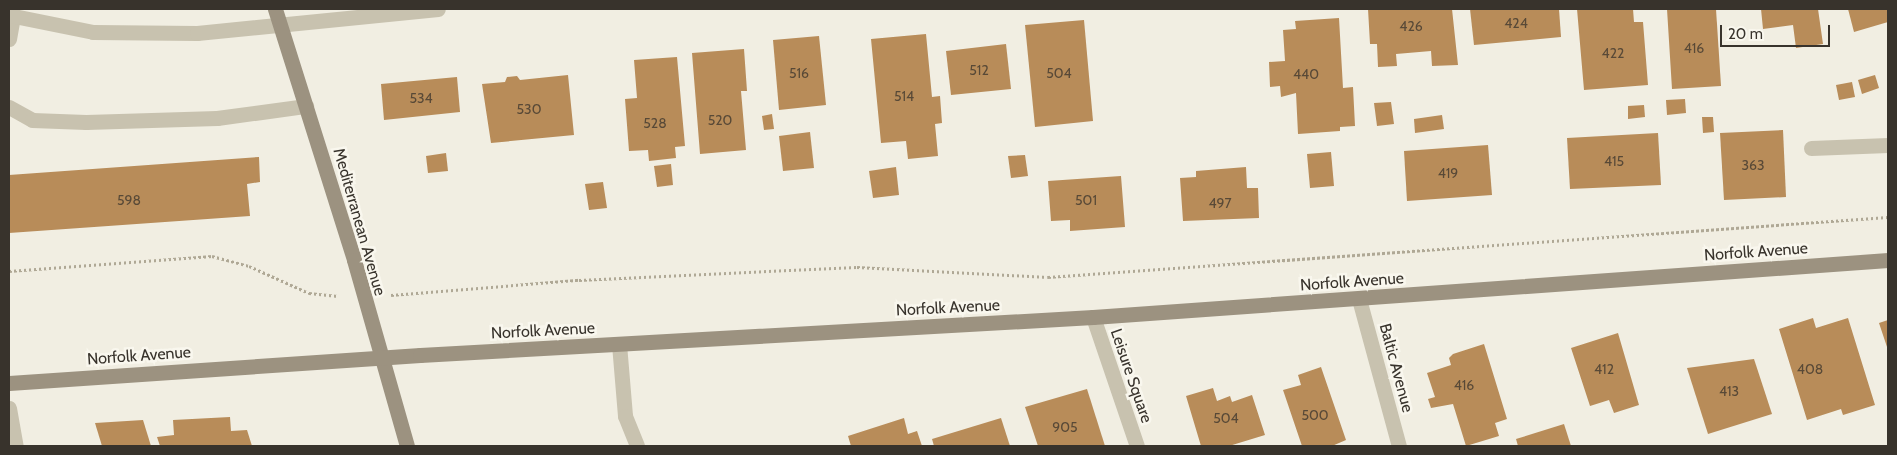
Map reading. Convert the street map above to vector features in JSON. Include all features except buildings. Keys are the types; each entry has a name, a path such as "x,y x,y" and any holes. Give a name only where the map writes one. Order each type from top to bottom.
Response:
{"main road":[{"name":"Mediterranean Avenue","path":"275,9 306,106 407,446"},
{"name":"Norfolk Avenue","path":"9,383 380,358 1359,300 1888,260"}],"street":[{"path":"9,39 11,15 92,32 197,33 438,9"},
{"path":"9,107 32,120 86,122 217,118 306,106"},
{"path":"1811,148 1888,145"},
{"name":"Baltic Avenue","path":"1359,300 1399,446"},
{"name":"Leisure Square","path":"1093,317 1137,446"},
{"path":"619,344 625,416 637,446"},
{"path":"9,408 16,446"}],"path":[{"path":"9,271 212,256 249,266 309,293 362,299 579,280 856,267 1048,277 1888,217"}]}
